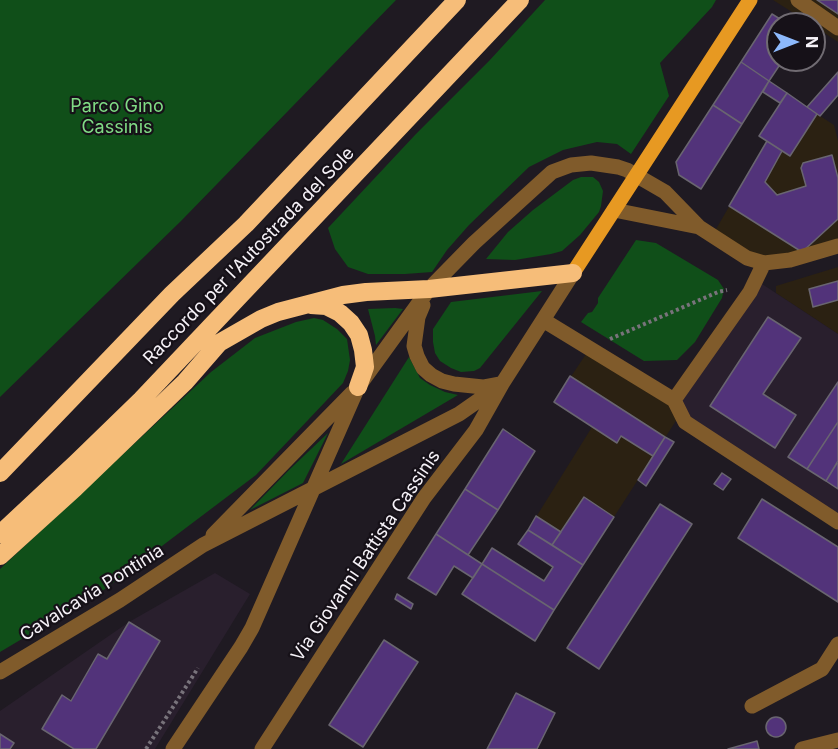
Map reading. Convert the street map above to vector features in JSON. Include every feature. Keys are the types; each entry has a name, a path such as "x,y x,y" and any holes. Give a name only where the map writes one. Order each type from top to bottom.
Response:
{"highway":[{"name":"Raccordo per l'Autostrada del Sole","path":"0,473 172,294 246,224 457,0"},
{"name":"Raccordo per l'Autostrada del Sole","path":"0,534 141,400 520,0"},
{"path":"0,556 75,488 185,382 219,343 261,319 304,305 366,292 429,289 573,273"},
{"path":"304,305 326,306 340,313 351,323 361,342 365,367 358,387"}],"main road":[{"name":"Via Giovanni Battista Cassinis","path":"573,273 750,0"}],"street":[{"path":"798,0 838,28"},
{"path":"173,749 252,628 358,387 429,289 474,243 552,172 571,165 591,163 618,167 665,192 699,227 747,258 764,262 790,260 838,246"},
{"path":"614,210 699,227"},
{"path":"674,400 750,292 764,262"},
{"name":"Via Giovanni Battista Cassinis","path":"262,749 424,498 476,430 502,384 573,273"},
{"path":"429,289 418,317 414,346 423,368 437,378 454,384 483,387 502,384"},
{"path":"543,320 674,400 685,422 838,522"},
{"name":"Via Giovanni Battista Cassinis","path":"313,489 459,414 502,384"},
{"name":"Cavalcavia Pontinia","path":"203,545 358,387"},
{"name":"Cavalcavia Pontinia","path":"0,672 120,600 203,545 313,489"},
{"path":"752,706 822,669 838,644"},
{"path":"802,749 838,740"}],"path":[{"path":"607,341 727,290"},
{"path":"146,749 198,668"}],"shaded area":[{"path":"773,0 838,0 838,42 826,34 826,12 792,12"},
{"path":"817,114 834,125 838,141 838,246 764,263 712,236 767,141 790,156"},
{"path":"838,267 838,334 776,293 776,286"},
{"path":"756,280 838,334 838,522 685,422 674,400"},
{"path":"590,348 681,413 583,565 528,530 592,427 554,402"},
{"path":"215,573 250,594 155,749 0,749 0,711 129,622"}],"green space":[{"name":"Parco Gino Cassinis","path":"0,0 396,0 181,221 0,397"},
{"path":"545,0 716,0 660,63 669,96 631,154 617,144 597,142 563,150 529,167 469,225 447,250 432,272 368,274 348,267 335,249 328,228"},
{"path":"593,177 599,182 603,191 601,206 599,212 580,235 562,251 515,260 486,259 508,232 533,210 573,180"},
{"path":"636,240 656,243 718,280 724,289 722,298 695,342 677,360 644,361 581,322 588,313 592,312 598,303 598,298"},
{"path":"542,291 480,368 461,372 440,361 435,353 433,329 451,302"},
{"path":"368,309 403,309 376,345"},
{"path":"314,318 323,320 347,339 350,360 343,383 256,475 101,592 0,652 0,569 211,372 255,338 296,322"},
{"path":"409,357 420,378 445,392 458,395 341,464"},
{"path":"328,433 303,483 250,510 289,470"}],"building":[{"path":"817,0 838,0 838,14"},
{"path":"766,23 766,72 775,72 769,81 741,62"},
{"path":"741,62 769,81 742,124 713,105"},
{"path":"838,72 838,95 820,116 807,107"},
{"path":"769,81 787,93 780,103 763,92"},
{"path":"787,93 817,114 790,156 759,136"},
{"path":"713,105 742,124 701,189 679,175 676,162"},
{"path":"767,141 782,151 765,182 777,195 806,186 801,168 803,163 832,155 838,178 838,219 802,252 729,206"},
{"path":"838,281 838,300 813,307 809,289"},
{"path":"768,317 801,338 763,394 796,415 775,448 710,406"},
{"path":"570,376 665,437 653,456 621,436 617,443 554,402"},
{"path":"838,382 838,422 807,469 788,457"},
{"path":"838,422 838,461 826,481 807,469"},
{"path":"503,429 535,451 498,510 465,489"},
{"path":"665,437 674,442 646,486 638,480"},
{"path":"838,464 838,489 826,481"},
{"path":"722,473 731,479 723,490 714,484"},
{"path":"465,489 498,510 468,555 436,534"},
{"path":"584,497 614,517 583,565 552,545"},
{"path":"762,499 838,547 838,602 738,538"},
{"path":"660,504 692,524 599,669 567,648"},
{"path":"536,516 561,532 552,545 528,530"},
{"path":"528,530 583,565 554,610 482,564 492,548 544,581 553,567 518,544"},
{"path":"436,534 482,564 473,578 454,566 436,595 408,578"},
{"path":"482,564 554,610 535,641 462,594"},
{"path":"397,594 413,604 411,609 395,599"},
{"path":"129,622 160,641 96,749 74,749 42,729 62,695 71,701 98,654 107,659"},
{"path":"384,640 418,662 363,747 329,725"},
{"path":"516,693 555,713 537,749 487,749"},
{"path":"776,717 783,720 786,727 783,734 776,737 769,734 766,727 769,720"},
{"path":"0,734 14,743 10,749 0,749"},
{"path":"757,741 759,749 728,749"}]}
